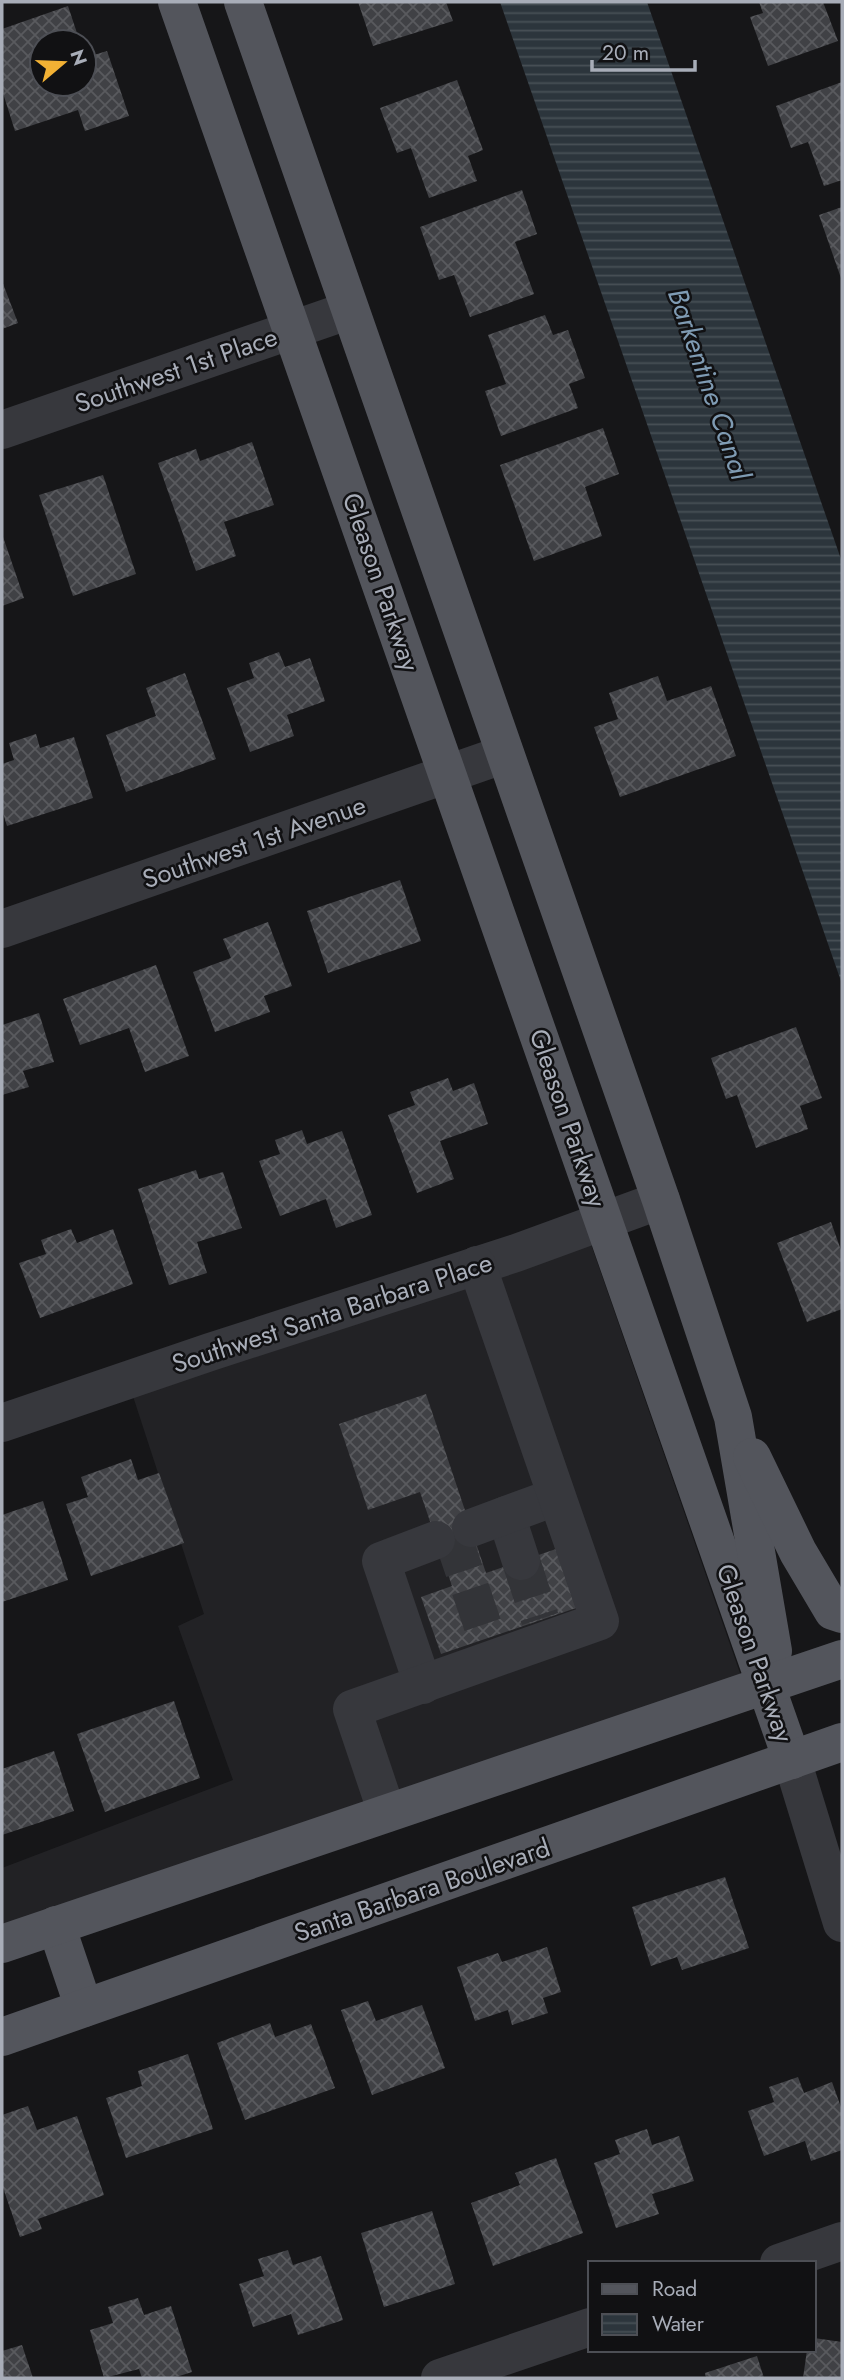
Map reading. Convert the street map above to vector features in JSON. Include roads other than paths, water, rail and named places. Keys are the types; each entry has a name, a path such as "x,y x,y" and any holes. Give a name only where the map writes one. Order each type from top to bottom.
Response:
{"main road":[{"name":"Gleason Parkway","path":"177,2 603,1220 772,1684 792,1760"},
{"name":"Gleason Parkway","path":"243,2 661,1200 733,1417 772,1684"},
{"path":"733,1417 798,1552 834,1611 842,1614"},
{"path":"2,1944 842,1659"},
{"name":"Santa Barbara Boulevard","path":"2,2037 842,1742"},
{"path":"56,1925 84,2008"}],"street":[{"name":"Southwest 1st Place","path":"2,430 350,310"},
{"name":"Southwest 1st Avenue","path":"2,929 449,776 505,754"},
{"name":"Southwest Santa Barbara Place","path":"2,1423 477,1265 661,1200"},
{"path":"387,1813 352,1709 423,1685 491,1648 545,1629 600,1621 477,1265"},
{"path":"423,1685 381,1561 555,1497"},
{"path":"471,1527 521,1561"},
{"path":"792,1760 842,1923"},
{"path":"785,2261 842,2241"},
{"path":"440,2378 588,2328"}],"water":[{"name":"Barkentine Canal","path":"500,2 647,2 842,562 842,984"}],"tunnel":[{"path":"452,1535 487,1638"},
{"path":"521,1561 540,1619"}]}
